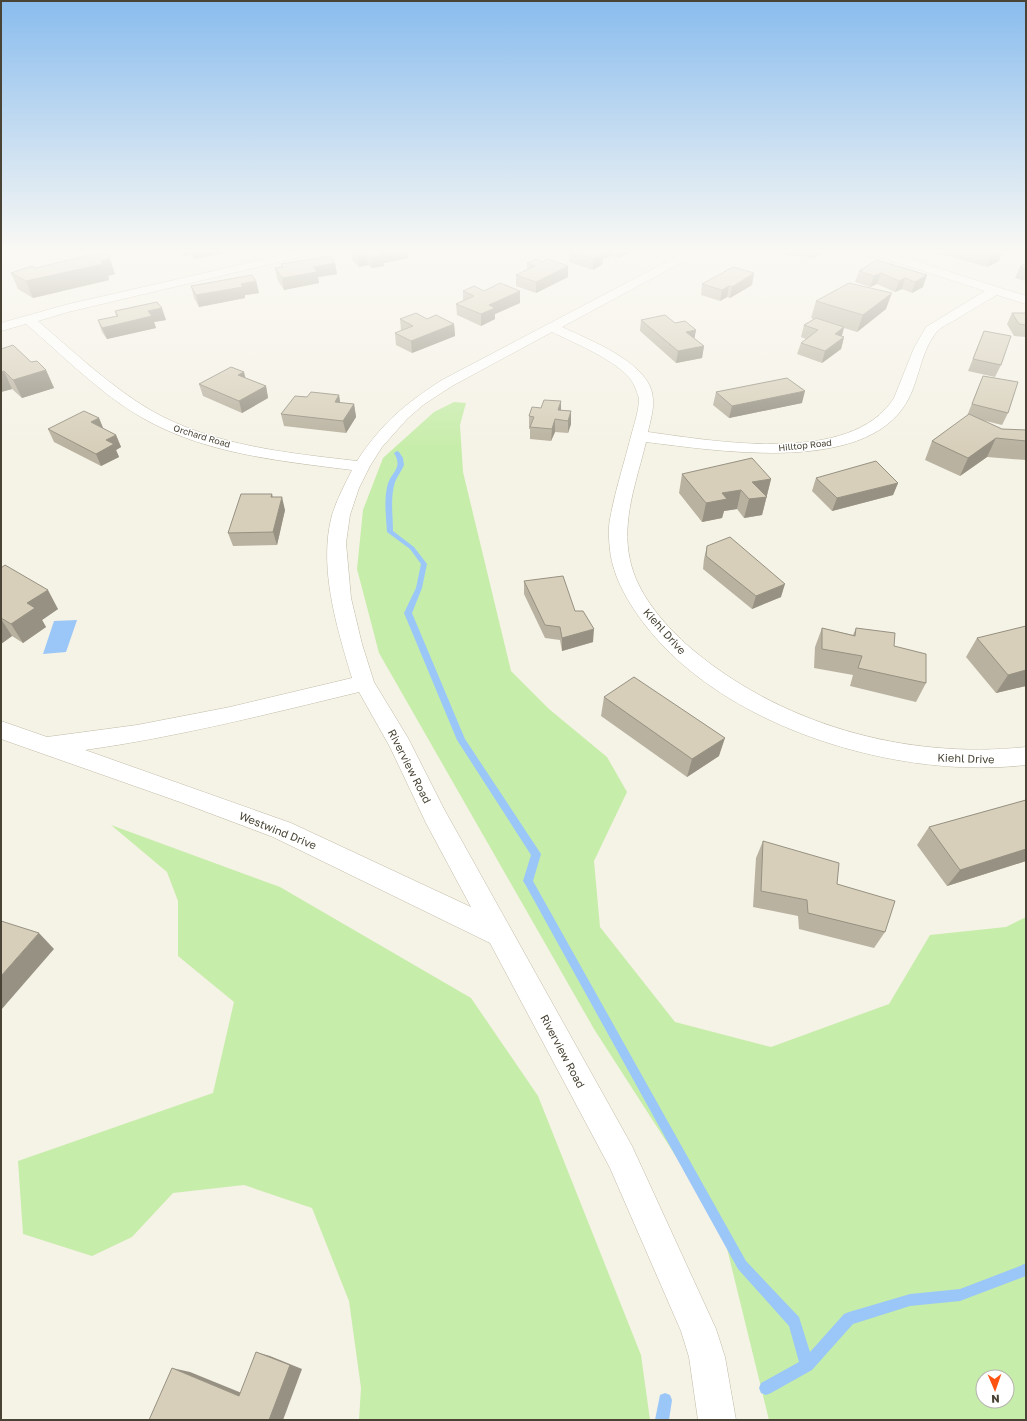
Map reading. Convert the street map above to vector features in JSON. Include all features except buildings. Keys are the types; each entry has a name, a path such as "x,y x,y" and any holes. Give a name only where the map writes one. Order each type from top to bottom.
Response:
{"street":[{"path":"1,327 43,315"},
{"name":"Riverview Road","path":"576,315 447,383 418,402 402,416 376,444 362,466 351,488 341,515 337,543 341,598 352,644 364,683 400,744 435,816 621,1158 692,1315 707,1357 717,1420"},
{"name":"Hilltop Road","path":"639,436 701,444 766,449 818,446 858,435 875,427 897,406 922,345 932,330 955,315"},
{"name":"Orchard Road","path":"28,319 62,349 129,403 152,417 171,426 195,435 254,451 300,459 362,466"},
{"name":"Kiehl Drive","path":"552,328 607,354 636,376 642,385 646,398 639,436 618,521 618,537 624,572 637,599 649,617 674,645 695,663 729,687 778,713 821,731 867,745 933,757 978,760 1006,759 1026,756"},
{"name":"Westwind Drive","path":"47,746 145,732 230,715 364,683"},
{"name":"Westwind Drive","path":"1,730 188,795 282,830 500,934"}],"green space":[{"path":"454,402 466,403 460,425 463,472 511,671 549,709 607,757 627,792 594,861 600,927 675,1022 771,1047 889,1004 930,935 1006,927 1026,917 1026,1420 769,1420 722,1228 594,1029 379,653 357,569 363,510 383,458 434,412"},
{"path":"111,825 280,887 471,998 538,1096 641,1355 650,1420 359,1420 361,1388 349,1301 312,1208 244,1185 173,1193 132,1237 92,1256 23,1234 18,1161 213,1093 234,1002 178,956 178,901 167,872"}],"water":[{"path":"77,620 66,652 43,654 54,621"}],"waterway":[{"path":"397,453 400,458 401,465 390,486 390,532 412,548 424,564 419,588 408,613 461,740 536,854 528,881 742,1265 794,1322 807,1365"},
{"path":"807,1365 849,1319 910,1300 960,1295 1026,1269"},
{"path":"766,1388 807,1365"},
{"path":"662,1420 665,1400"}]}
